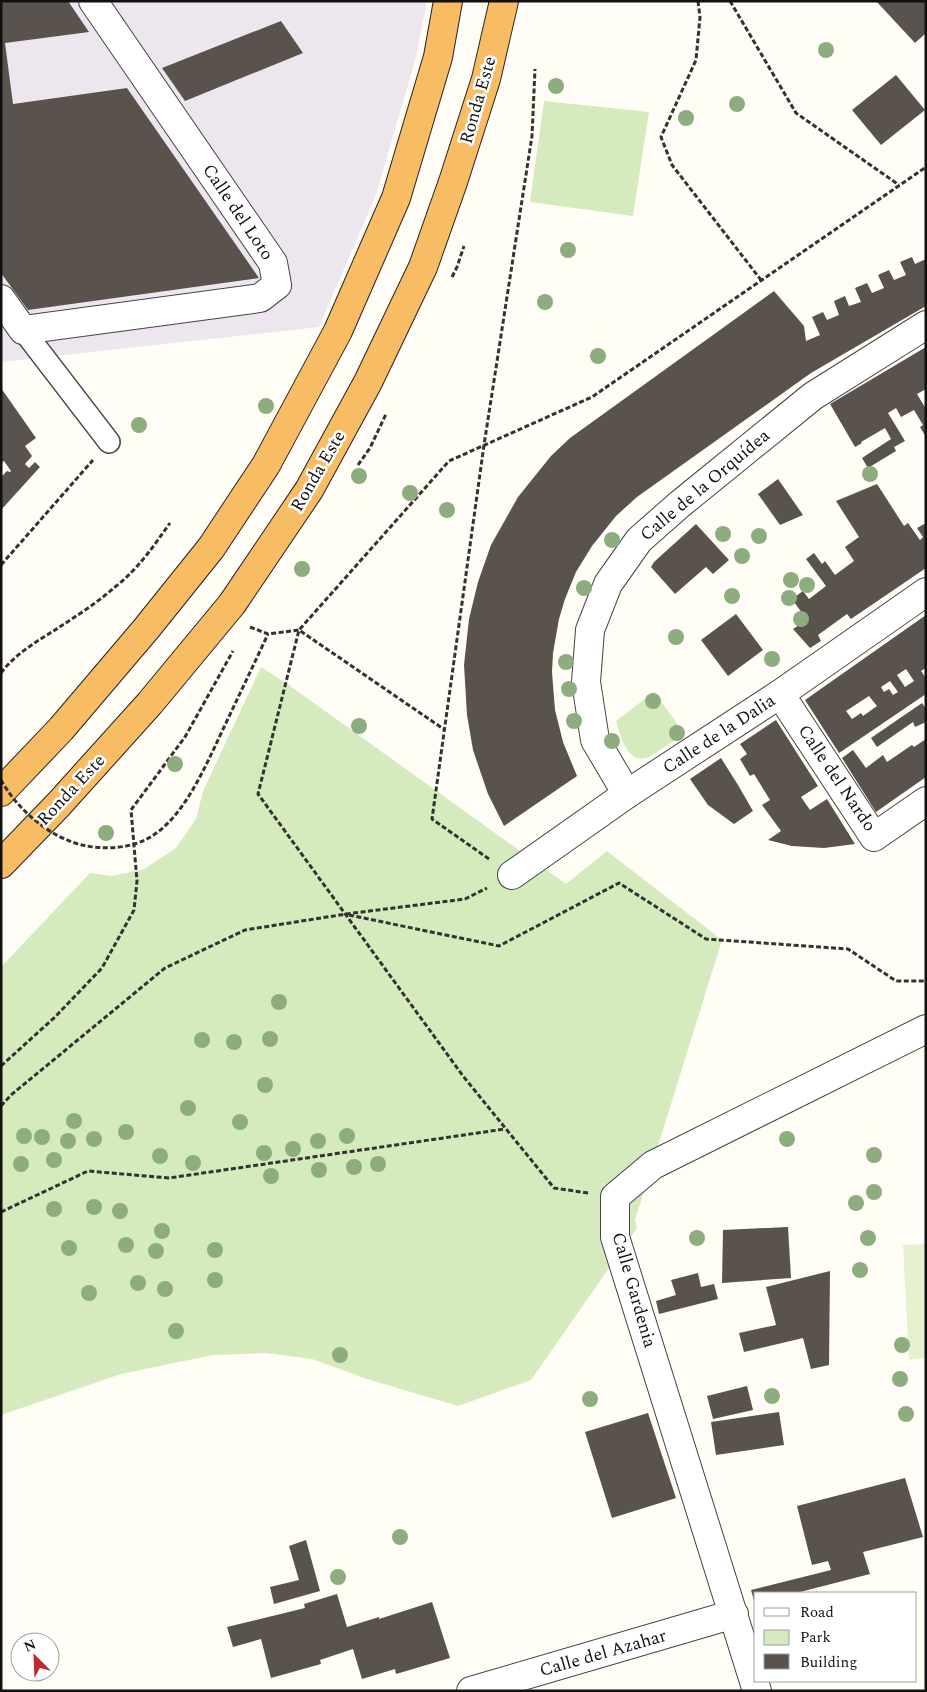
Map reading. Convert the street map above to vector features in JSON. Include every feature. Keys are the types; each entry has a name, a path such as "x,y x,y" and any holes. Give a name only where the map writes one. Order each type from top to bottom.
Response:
{"highway":[{"path":"1,792 61,729 146,629 211,548 266,465 338,331 396,198 438,57 448,1"},
{"name":"Ronda Este","path":"1,864 59,804 150,703 220,619 310,490 368,382 423,267 453,182 486,78 504,1"}],"street":[{"name":"Calle del Loto","path":"23,330 260,298 277,285 274,262 93,1"},
{"path":"1,299 109,442"},
{"name":"Calle de la Orquídea","path":"627,794 595,740 586,682 590,630 608,584 638,540 687,498 813,396 926,325"},
{"name":"Calle de la Dalia","path":"512,875 627,794 780,694 926,592"},
{"name":"Calle del Nardo","path":"780,694 874,837 926,801"},
{"path":"615,1197 653,1165 926,1029"},
{"name":"Calle Gardenia","path":"615,1197 615,1237 754,1681"},
{"name":"Calle del Azahar","path":"471,1691 734,1614"}],"path":[{"path":"698,1 700,17 696,60 661,137 672,165 761,280"},
{"path":"730,1 796,113 899,185"},
{"path":"1,1106 10,1095 165,968 246,930 346,914 465,899 512,875 432,819 484,445 532,136 535,69"},
{"path":"615,1197 554,1188 463,1076 258,794 299,630 449,460 592,397 926,167"},
{"path":"1,565 109,442"},
{"path":"1,673 7,665 36,642 115,588 140,565 170,523"},
{"path":"247,626 268,634 299,630 445,730"},
{"path":"1,780 8,792 32,816 59,836 72,842 86,846 119,847 139,842 152,836 169,823 182,807 207,762 268,634"},
{"path":"346,914 499,946 619,883 706,939 848,949 896,981 926,981"},
{"path":"1,1212 88,1172 169,1178 506,1129"}],"shaded area":[{"path":"1,1 427,1 416,57 376,195 319,327 1,362"}],"green space":[{"path":"544,101 649,112 633,216 530,202"},
{"path":"261,667 566,884 607,851 722,940 635,1220 637,1228 531,1380 458,1406 367,1379 312,1359 266,1353 213,1355 121,1374 1,1415 1,967 90,873 112,876 144,869 176,848 196,819 203,791"},
{"path":"654,692 685,734 649,757 635,757 626,748 616,721"},
{"path":"926,1244 926,1358 909,1360 903,1245"}],"building":[{"path":"1,1 68,1 89,32 5,43 13,104 127,88 259,278 28,310 1,273"},
{"path":"876,1 926,1 926,33 915,43"},
{"path":"281,21 303,53 185,101 162,68"},
{"path":"896,75 925,110 881,145 852,110"},
{"path":"912,257 915,264 926,259 926,306 811,373 637,497 616,516 592,546 576,572 565,599 559,619 553,653 552,672 555,710 563,742 577,776 504,826 488,794 473,750 467,715 464,665 469,619 478,582 491,545 518,497 551,456 570,438 774,291 804,326 806,341 820,335 812,317 823,312 827,320 839,315 834,301 845,296 849,306 861,302 855,288 867,283 872,293 884,288 878,275 889,270 894,280 906,275 900,262"},
{"path":"926,347 926,389 917,394 926,409 926,437 920,427 923,425 914,410 901,417 896,408 888,413 905,441 894,447 896,451 868,468 862,458 891,439 885,428 855,447 830,404"},
{"path":"1,388 36,438 25,446 32,456 25,464 29,468 35,462 40,467 1,510 1,477 7,471 11,471 4,461 1,463"},
{"path":"778,479 803,515 780,525 758,494"},
{"path":"877,484 904,526 908,523 920,540 923,537 917,528 926,523 926,568 851,619 847,614 818,635 821,641 810,648 793,629 807,620 792,599 803,591 809,599 826,586 806,559 814,553 822,564 825,561 835,575 854,561 845,547 859,537 836,501"},
{"path":"696,524 729,560 713,574 706,567 675,594 651,567 654,562"},
{"path":"736,614 763,650 728,676 701,640"},
{"path":"926,615 926,668 921,671 926,678 926,694 839,753 805,700","holes":["906,669 914,681 905,687 897,675","890,681 898,692 893,695 889,689 884,692 881,687","869,696 877,706 863,716 861,713 852,719 846,711"]},
{"path":"922,703 926,709 926,722 915,727 913,722 877,747 871,738"},
{"path":"776,720 818,786 801,797 810,810 827,799 855,844 824,848 792,846 768,840 781,831 762,805 770,800 754,774 750,776 740,759 747,754 740,744"},
{"path":"926,739 926,777 876,812 842,758 853,750 866,768 883,755 887,762 912,745 914,747"},
{"path":"721,758 753,811 734,824 708,805 690,779"},
{"path":"788,1227 791,1278 722,1283 723,1230"},
{"path":"830,1271 829,1365 811,1369 803,1338 744,1352 739,1333 776,1325 766,1287"},
{"path":"698,1273 701,1287 714,1284 718,1299 659,1314 656,1301 676,1295 671,1280"},
{"path":"747,1386 753,1410 713,1419 707,1396"},
{"path":"779,1412 784,1445 716,1455 711,1422"},
{"path":"648,1413 676,1498 612,1518 585,1432"},
{"path":"905,1478 923,1537 863,1552 870,1574 800,1592 754,1592 754,1600 751,1590 831,1570 828,1561 812,1565 797,1506"},
{"path":"306,1540 320,1591 274,1604 270,1587 299,1580 289,1546"},
{"path":"337,1594 347,1627 432,1602 450,1658 396,1674 395,1669 362,1679 353,1649 320,1660 321,1664 271,1678 261,1639 233,1647 227,1627 305,1608 304,1604"}]}
